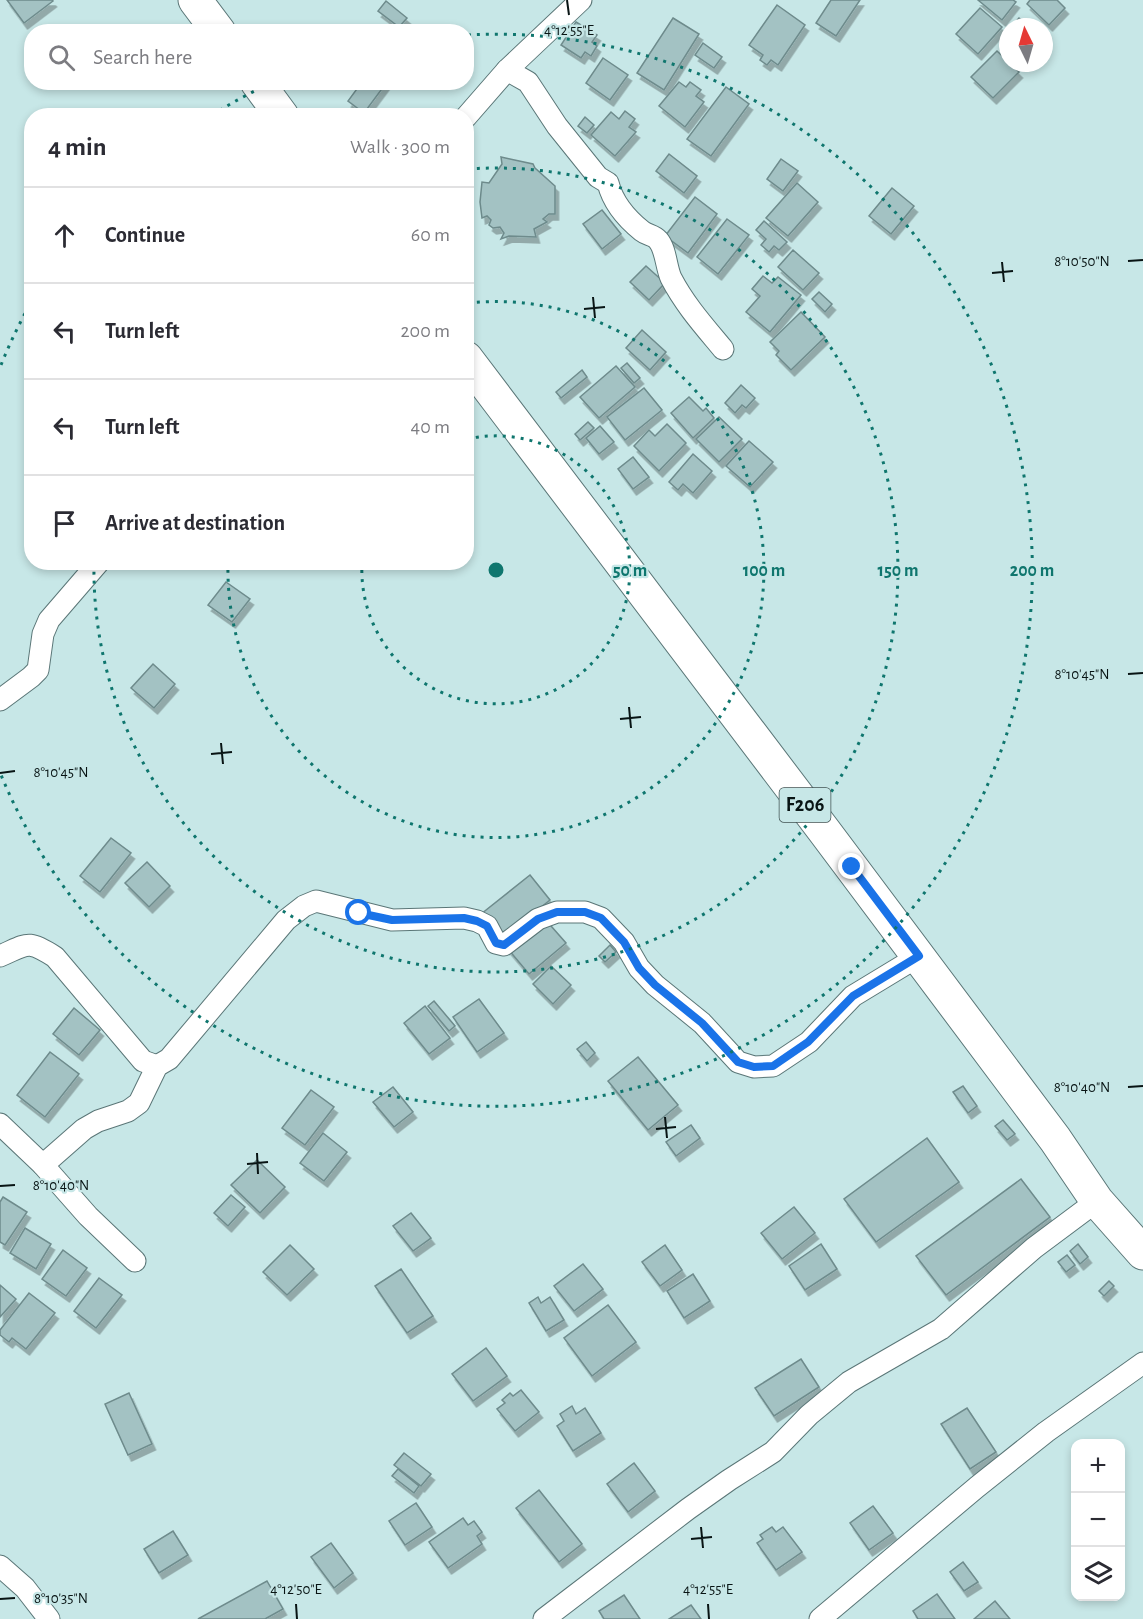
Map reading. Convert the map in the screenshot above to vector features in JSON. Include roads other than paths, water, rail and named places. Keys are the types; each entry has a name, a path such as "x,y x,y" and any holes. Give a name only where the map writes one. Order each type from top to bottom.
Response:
{"main road":[{"path":"195,0 213,24"},
{"path":"263,90 276,108"},
{"name":"F206","path":"474,369 919,956 1055,1139 1097,1201 1143,1253"}],"street":[{"path":"474,108 507,70 581,0"},
{"path":"507,70 528,82 557,126 598,177 608,183 611,194 622,211 644,234 656,238 661,245 666,268 685,303 723,349"},
{"path":"0,700 38,670 43,634 49,620 92,570"},
{"path":"43,1166 84,1129 98,1121 128,1111 139,1103 157,1066 169,1059 286,920 304,906 316,902 392,920 464,918 487,926 496,943 504,945 538,919 557,912 585,912 601,918 624,942 639,968 655,985 702,1023 738,1062 754,1067 773,1066 808,1042 853,996 919,956"},
{"path":"0,956 28,945 38,946 55,957 143,1061 157,1066"},
{"path":"0,1124 43,1166 88,1216 135,1261"},
{"path":"544,1619 688,1509 773,1452 808,1415 849,1383 941,1329 1034,1248 1097,1201"},
{"path":"820,1619 1037,1439 1143,1363"},
{"path":"0,1566 25,1588 49,1619"}]}
